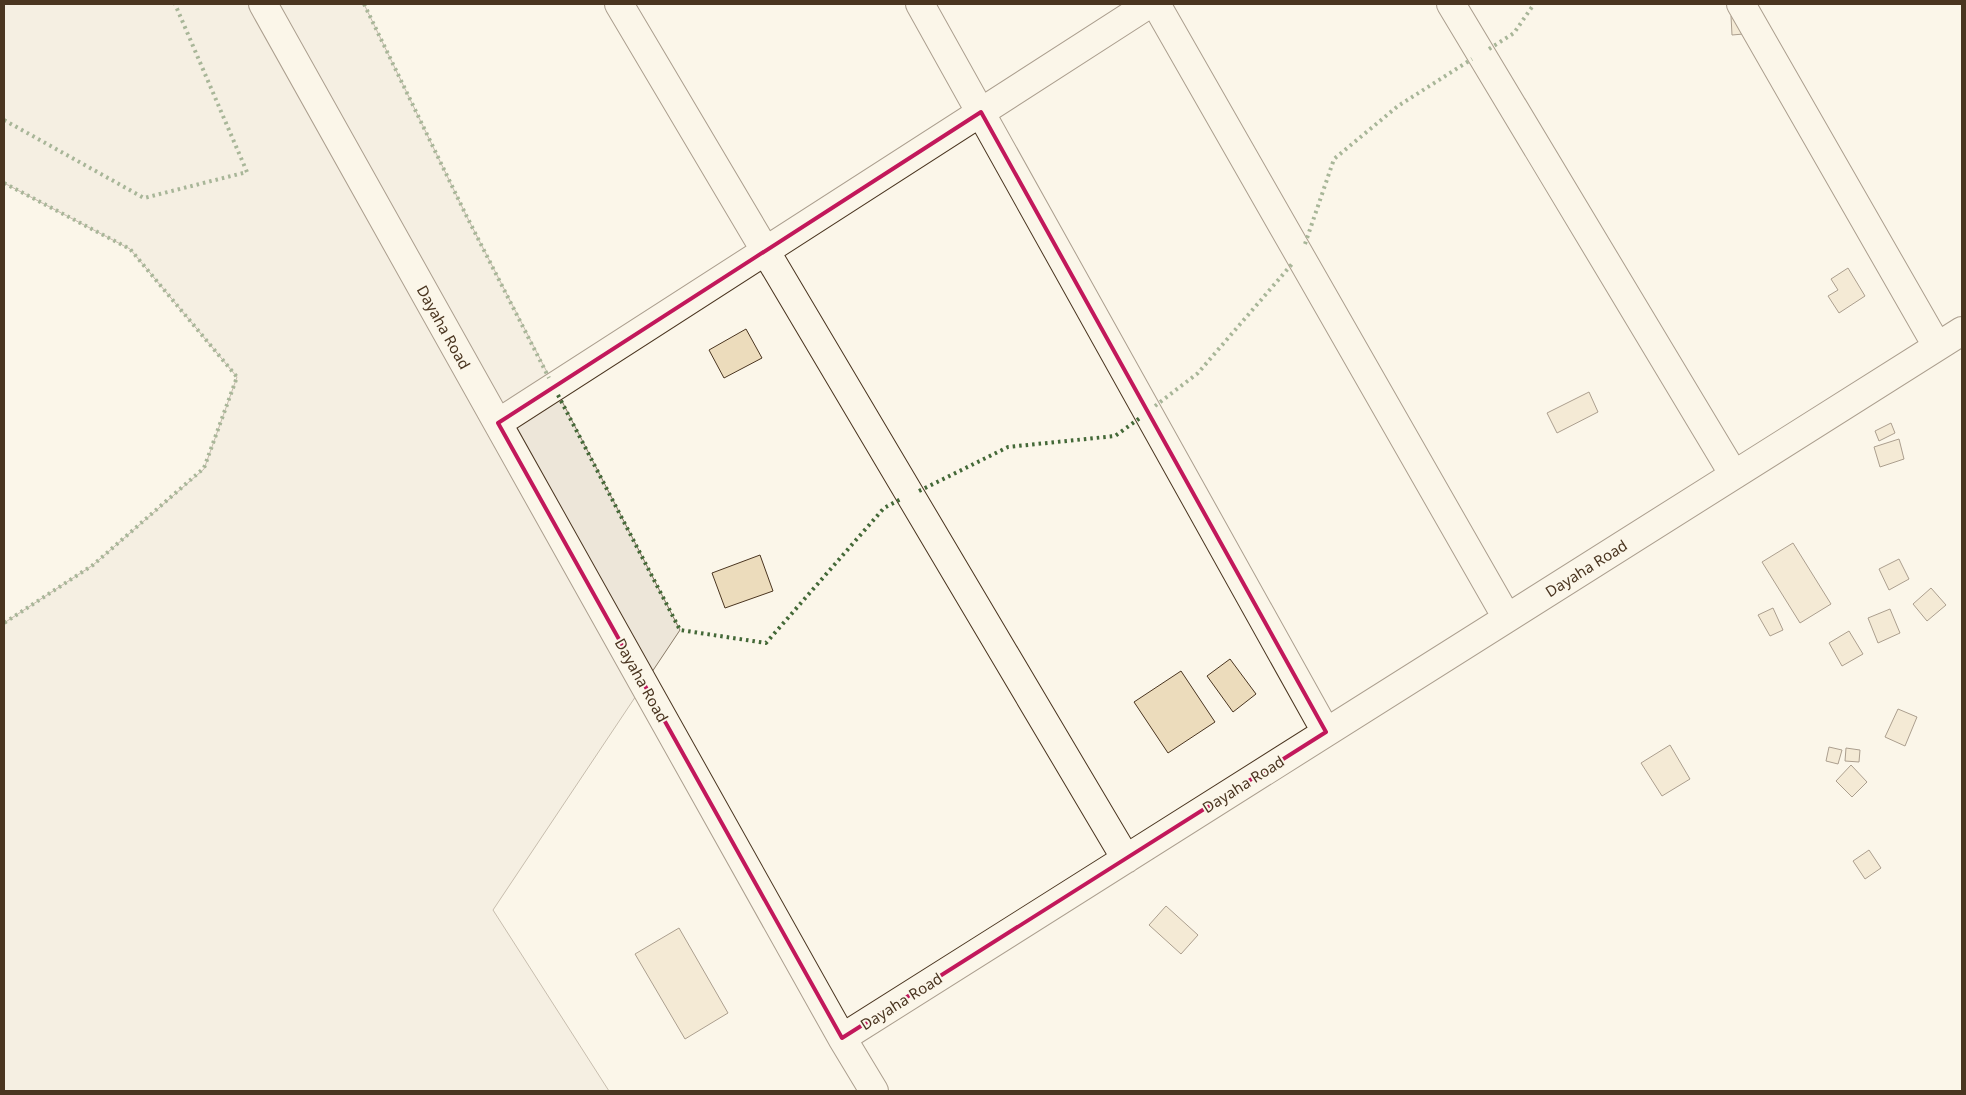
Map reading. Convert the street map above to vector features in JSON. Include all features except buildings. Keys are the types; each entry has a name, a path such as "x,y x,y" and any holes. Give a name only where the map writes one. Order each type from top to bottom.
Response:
{"street":[{"name":"Dayaha Road","path":"263,4 842,1038 1962,331"},
{"path":"619,4 1126,859"},
{"path":"920,4 1326,732"},
{"path":"498,424 1149,4"},
{"path":"1156,4 1507,618"},
{"path":"1451,4 1734,475"},
{"path":"1741,4 1938,346"},
{"path":"842,1038 874,1091"}],"highlighted area":[{"path":"981,112 1326,732 842,1038 498,423"}],"shaded area":[{"path":"4,4 364,4 466,215 680,630 493,910 609,1091 4,1091 4,623 93,565 204,469 237,377 130,249 4,183"}],"hedge":[{"path":"4,120 144,198 247,172 175,4"},
{"path":"364,4 466,215 549,378"},
{"path":"1489,49 1514,33 1534,4"},
{"path":"1305,244 1334,159 1398,106 1472,59"},
{"path":"4,183 130,249 237,377 204,468 93,565 4,623"},
{"path":"1155,406 1198,373 1292,264"},
{"path":"558,395 680,630 766,643 884,508 901,499"},
{"path":"919,491 1008,447 1115,436 1140,418"}]}
